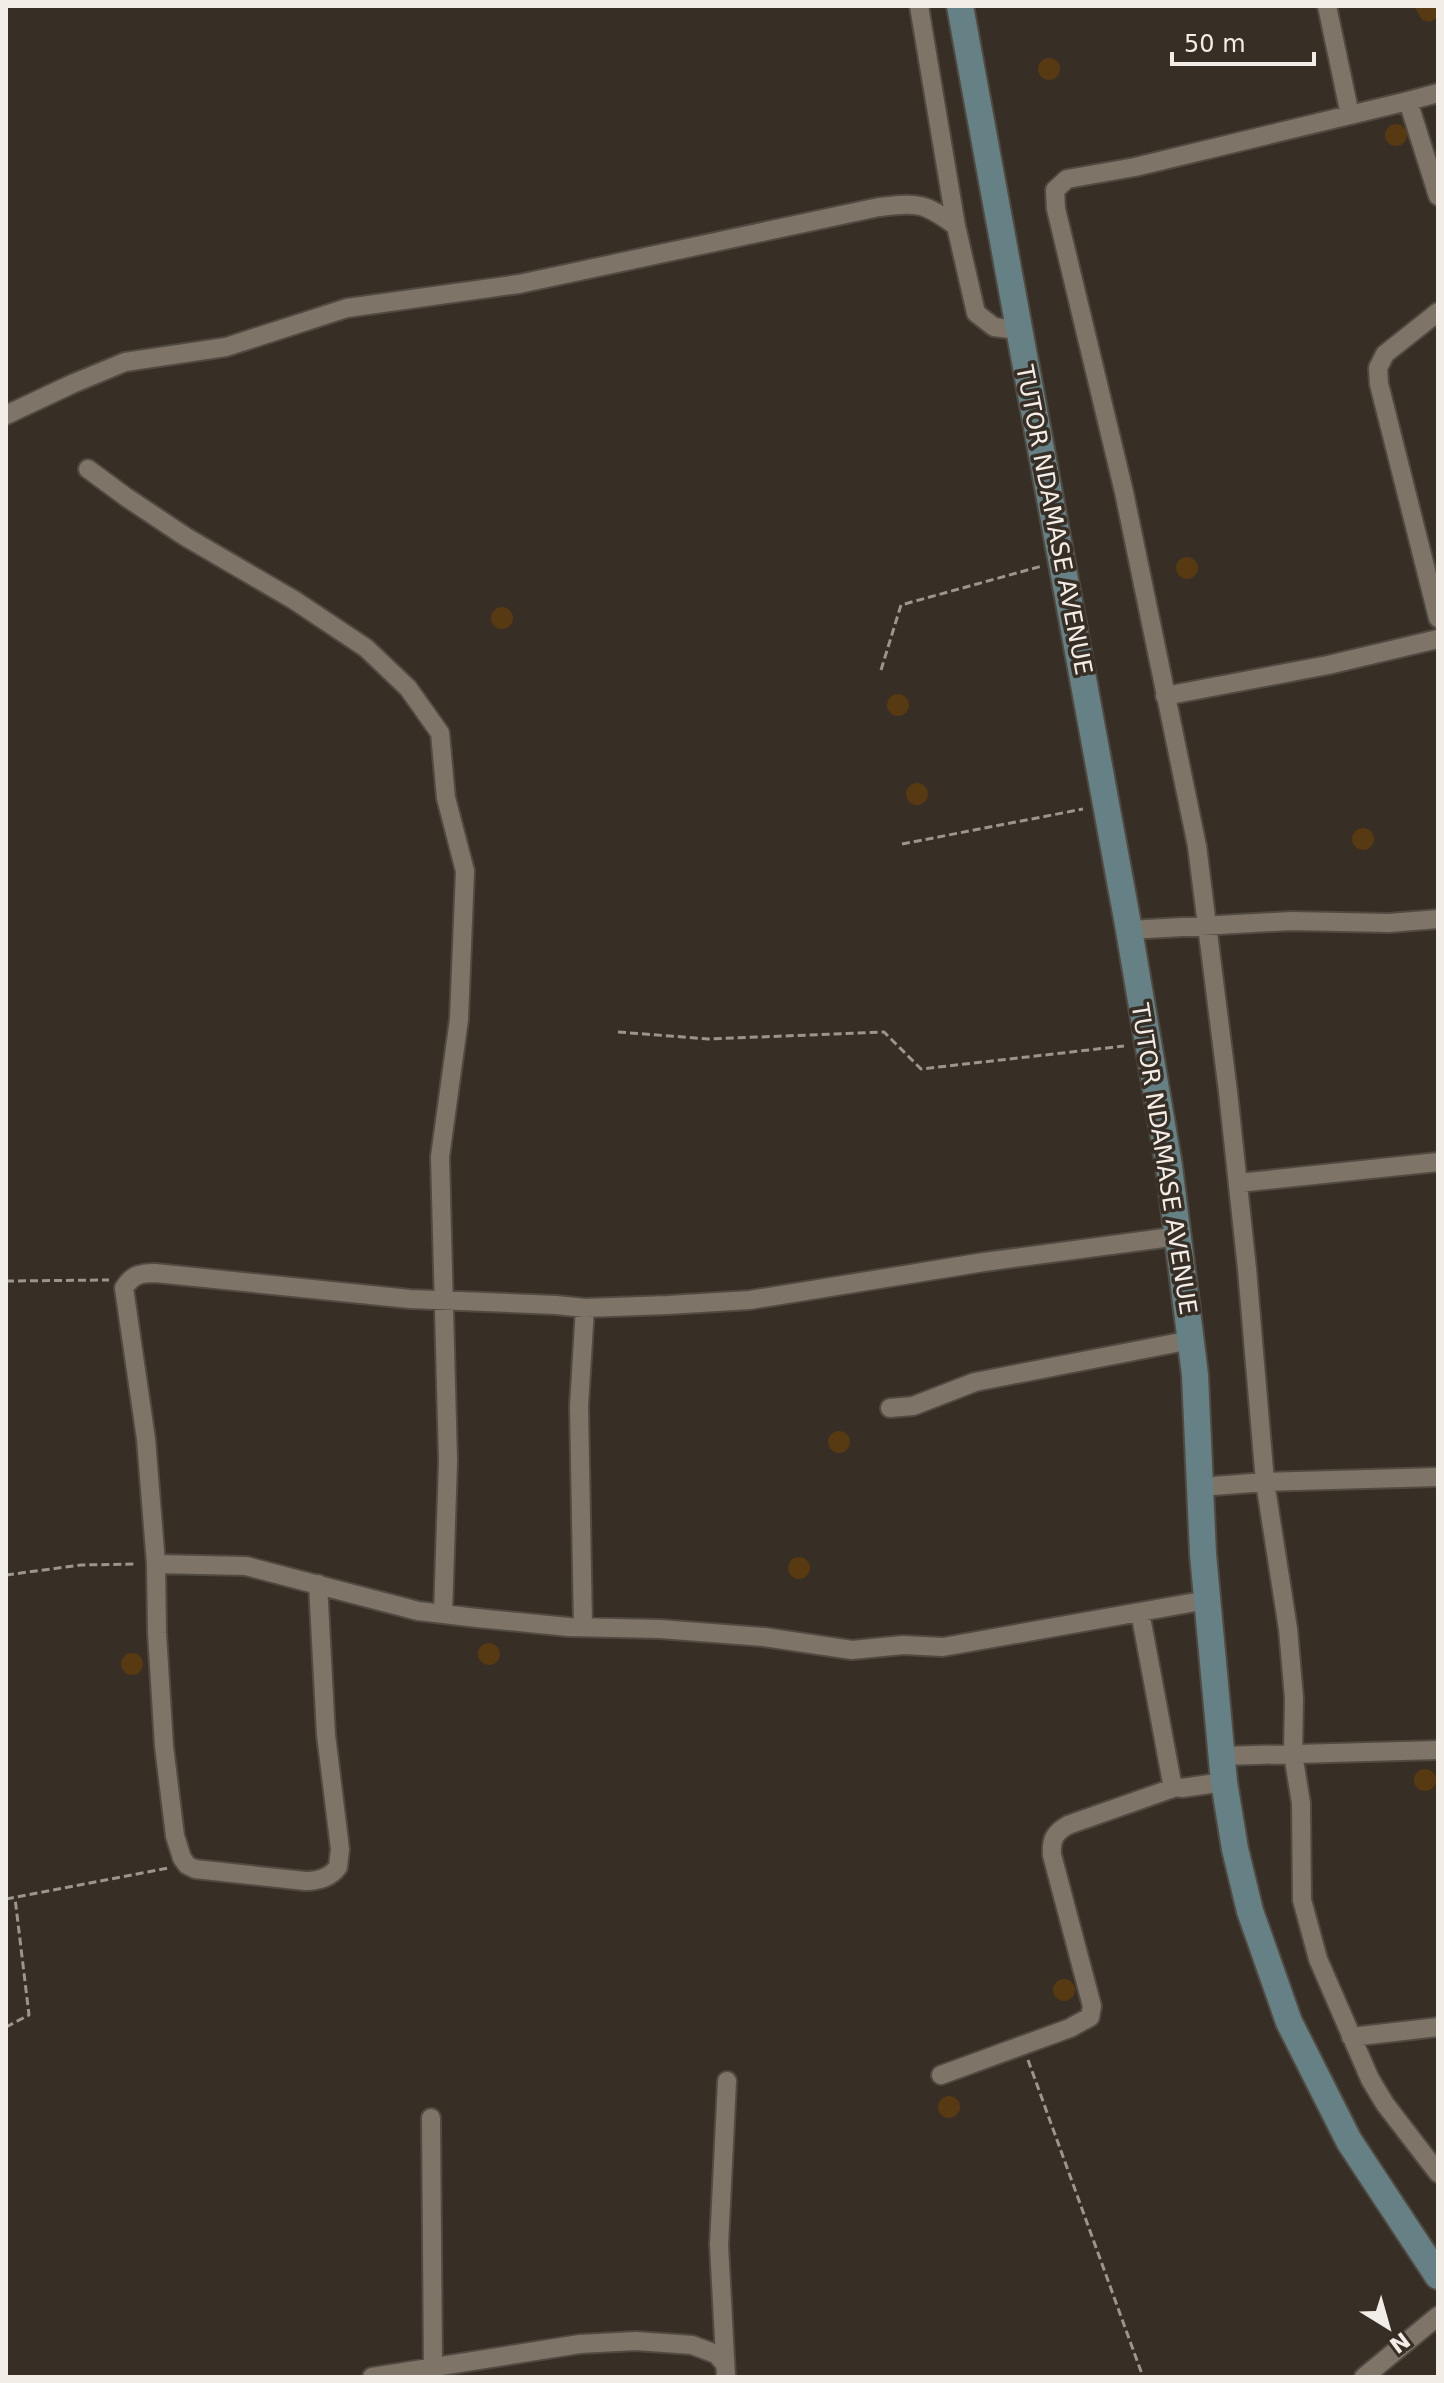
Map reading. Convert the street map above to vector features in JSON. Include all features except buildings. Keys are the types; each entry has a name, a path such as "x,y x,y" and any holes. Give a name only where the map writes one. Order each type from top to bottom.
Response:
{"street":[{"path":"919,6 956,226 976,313 994,327 1018,330"},
{"name":"TUTOR NDAMASE AVENUE","path":"960,6 1129,930 1179,1236 1195,1375 1207,1600 1223,1769 1235,1849 1250,1911 1289,2022 1349,2141 1438,2276"},
{"path":"1327,6 1350,115"},
{"path":"1438,93 1135,167 1067,179 1055,190 1056,209 1124,492 1197,846 1238,1183 1265,1482 1288,1629 1294,1698 1293,1754 1301,1803 1302,1900 1318,1959 1370,2079 1385,2104 1438,2173"},
{"path":"1408,101 1438,196"},
{"path":"6,415 125,362 226,347 347,308 519,284 879,207 909,204 930,207 956,226"},
{"path":"1438,312 1385,354 1378,368 1379,384 1438,618"},
{"path":"88,469 186,537 294,600 366,648 408,688 440,733 446,798 465,871 459,1019 440,1157 448,1461 443,1614"},
{"path":"1165,696 1328,665 1438,639"},
{"path":"1129,930 1291,921 1389,923 1438,919"},
{"path":"1238,1183 1438,1162"},
{"path":"318,1584 326,1735 340,1849 338,1867 317,1881 195,1869 187,1865 177,1848 164,1746 156,1564 146,1439 125,1309 124,1288 129,1280 141,1273 155,1273 395,1298 585,1308 750,1300 969,1264 1179,1236"},
{"path":"583,1627 579,1406 585,1308"},
{"path":"890,1408 913,1406 975,1382 1191,1340"},
{"path":"1200,1487 1438,1477"},
{"path":"156,1564 246,1566 418,1611 583,1627 719,1634 852,1650 903,1645 943,1647 1207,1600"},
{"path":"1140,1612 1170,1777 1176,1787"},
{"path":"941,2075 1084,2022 1092,2012 1052,1855 1054,1835 1068,1825 1223,1769 1293,1754 1438,1750"},
{"path":"1351,2037 1438,2027"},
{"path":"726,2371 719,2245 727,2081"},
{"path":"431,2118 433,2367"},
{"path":"1364,2377 1438,2316"},
{"path":"372,2377 580,2344 636,2341 706,2348 716,2354 726,2371"}],"path":[{"path":"881,670 901,605 1061,561"},
{"path":"902,844 1106,804"},
{"path":"618,1032 709,1039 884,1032 921,1069 1148,1043"},
{"path":"6,1281 129,1280"},
{"path":"6,1575 81,1565 156,1564"},
{"path":"6,1899 187,1865"},
{"path":"6,2027 29,2015 15,1898"},
{"path":"1023,2046 1143,2377"}]}
